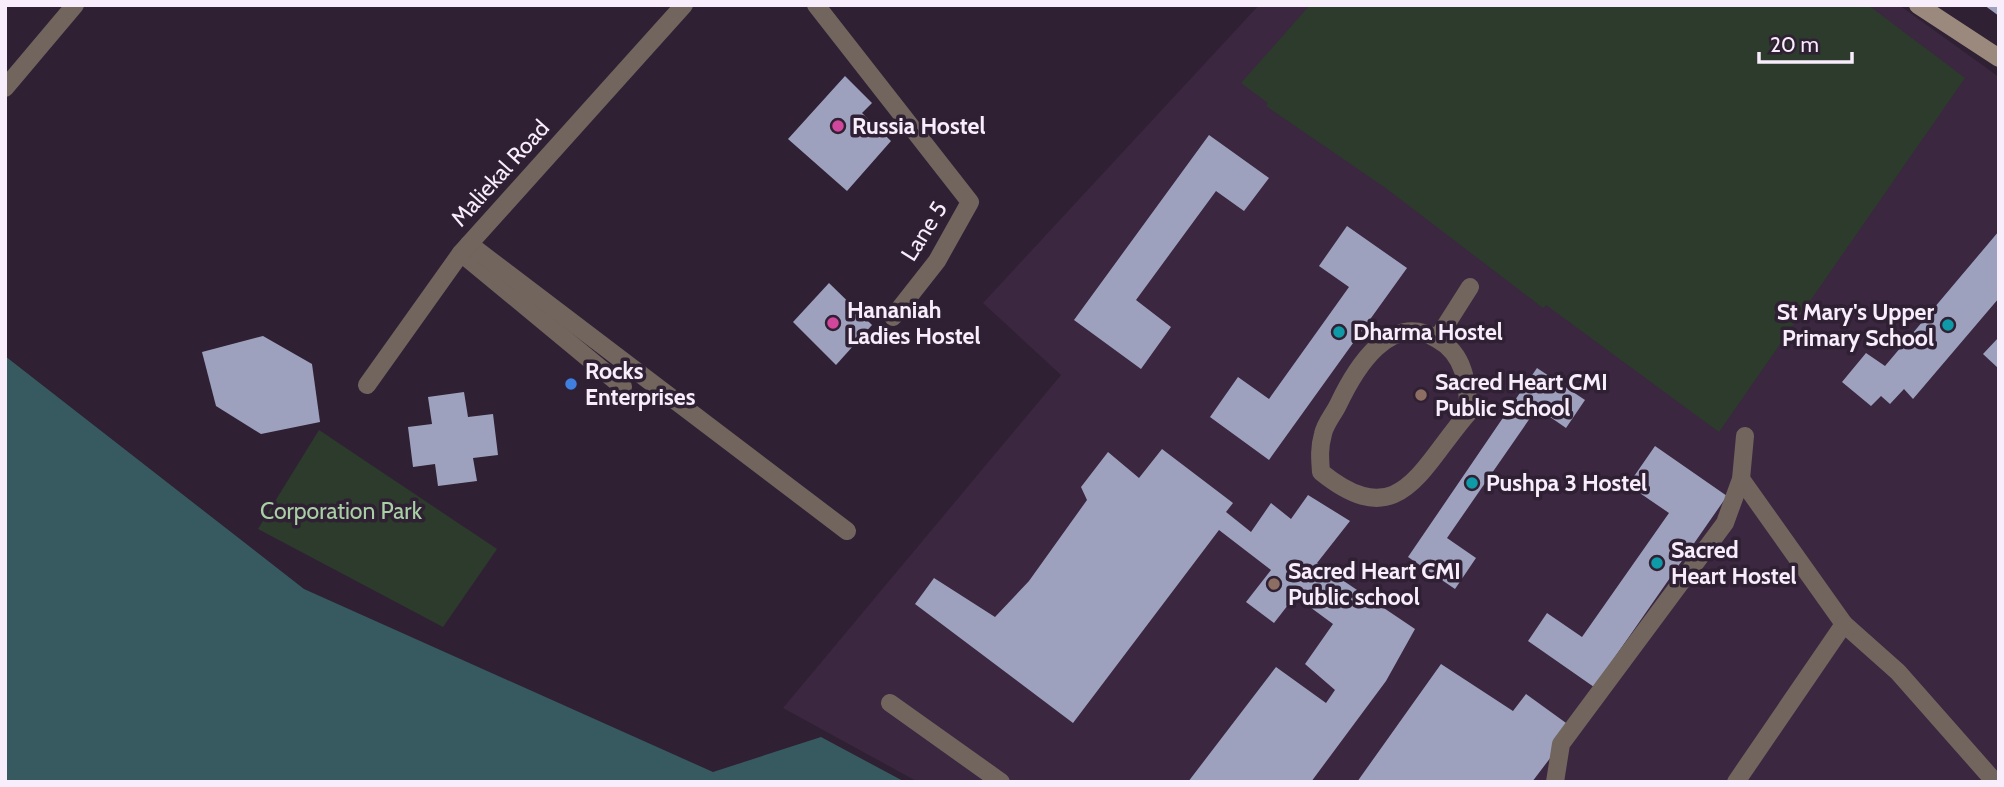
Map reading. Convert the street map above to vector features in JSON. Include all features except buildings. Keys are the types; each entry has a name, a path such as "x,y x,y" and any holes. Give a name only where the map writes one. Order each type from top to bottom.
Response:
{"main road":[{"path":"1918,5 1999,58"}],"street":[{"path":"5,88 75,5"},
{"name":"Maliekal Road","path":"368,385 465,249 684,5"},
{"name":"Lane 5","path":"816,5 970,202 937,261 892,317"},
{"path":"465,249 623,387"},
{"path":"465,249 847,531"},
{"path":"1437,339 1470,287"},
{"path":"1402,331 1425,331 1437,339 1450,346 1457,356 1467,380 1469,412 1401,494 1377,501 1344,491 1321,472 1319,451 1324,430 1346,387 1372,351 1402,331"},
{"path":"1555,782 1561,744 1725,523 1741,479 1745,436"},
{"path":"1741,479 1844,624 1898,671 1995,782"},
{"path":"1736,782 1844,624"},
{"path":"890,703 1001,782"}],"shaded area":[{"name":"Sacred Heart CMI Public School","path":"1259,5 1899,5 1999,77 1999,782 918,782 783,708 1061,375 983,303"},
{"path":"5,356 304,589 713,772 821,737 905,782 5,782"}],"green space":[{"path":"1310,5 1868,5 1965,78 1719,432 1546,305 1543,308 1387,189 1266,106 1268,103 1241,83"},
{"name":"Corporation Park","path":"319,430 497,549 443,627 258,529"}],"place":[{"name":"Russia Hostel","path":"838,126"},
{"name":"Hananiah Ladies Hostel","path":"833,323"},
{"name":"St Mary's Upper Primary School","path":"1948,325"},
{"name":"Dharma Hostel","path":"1339,332"},
{"name":"Rocks Enterprises","path":"571,384"},
{"name":"Sacred Heart CMI Public School","path":"1421,395"},
{"name":"Pushpa 3 Hostel","path":"1472,483"},
{"name":"Sacred Heart Hostel","path":"1657,563"},
{"name":"Sacred Heart CMI Public school","path":"1274,584"}]}
